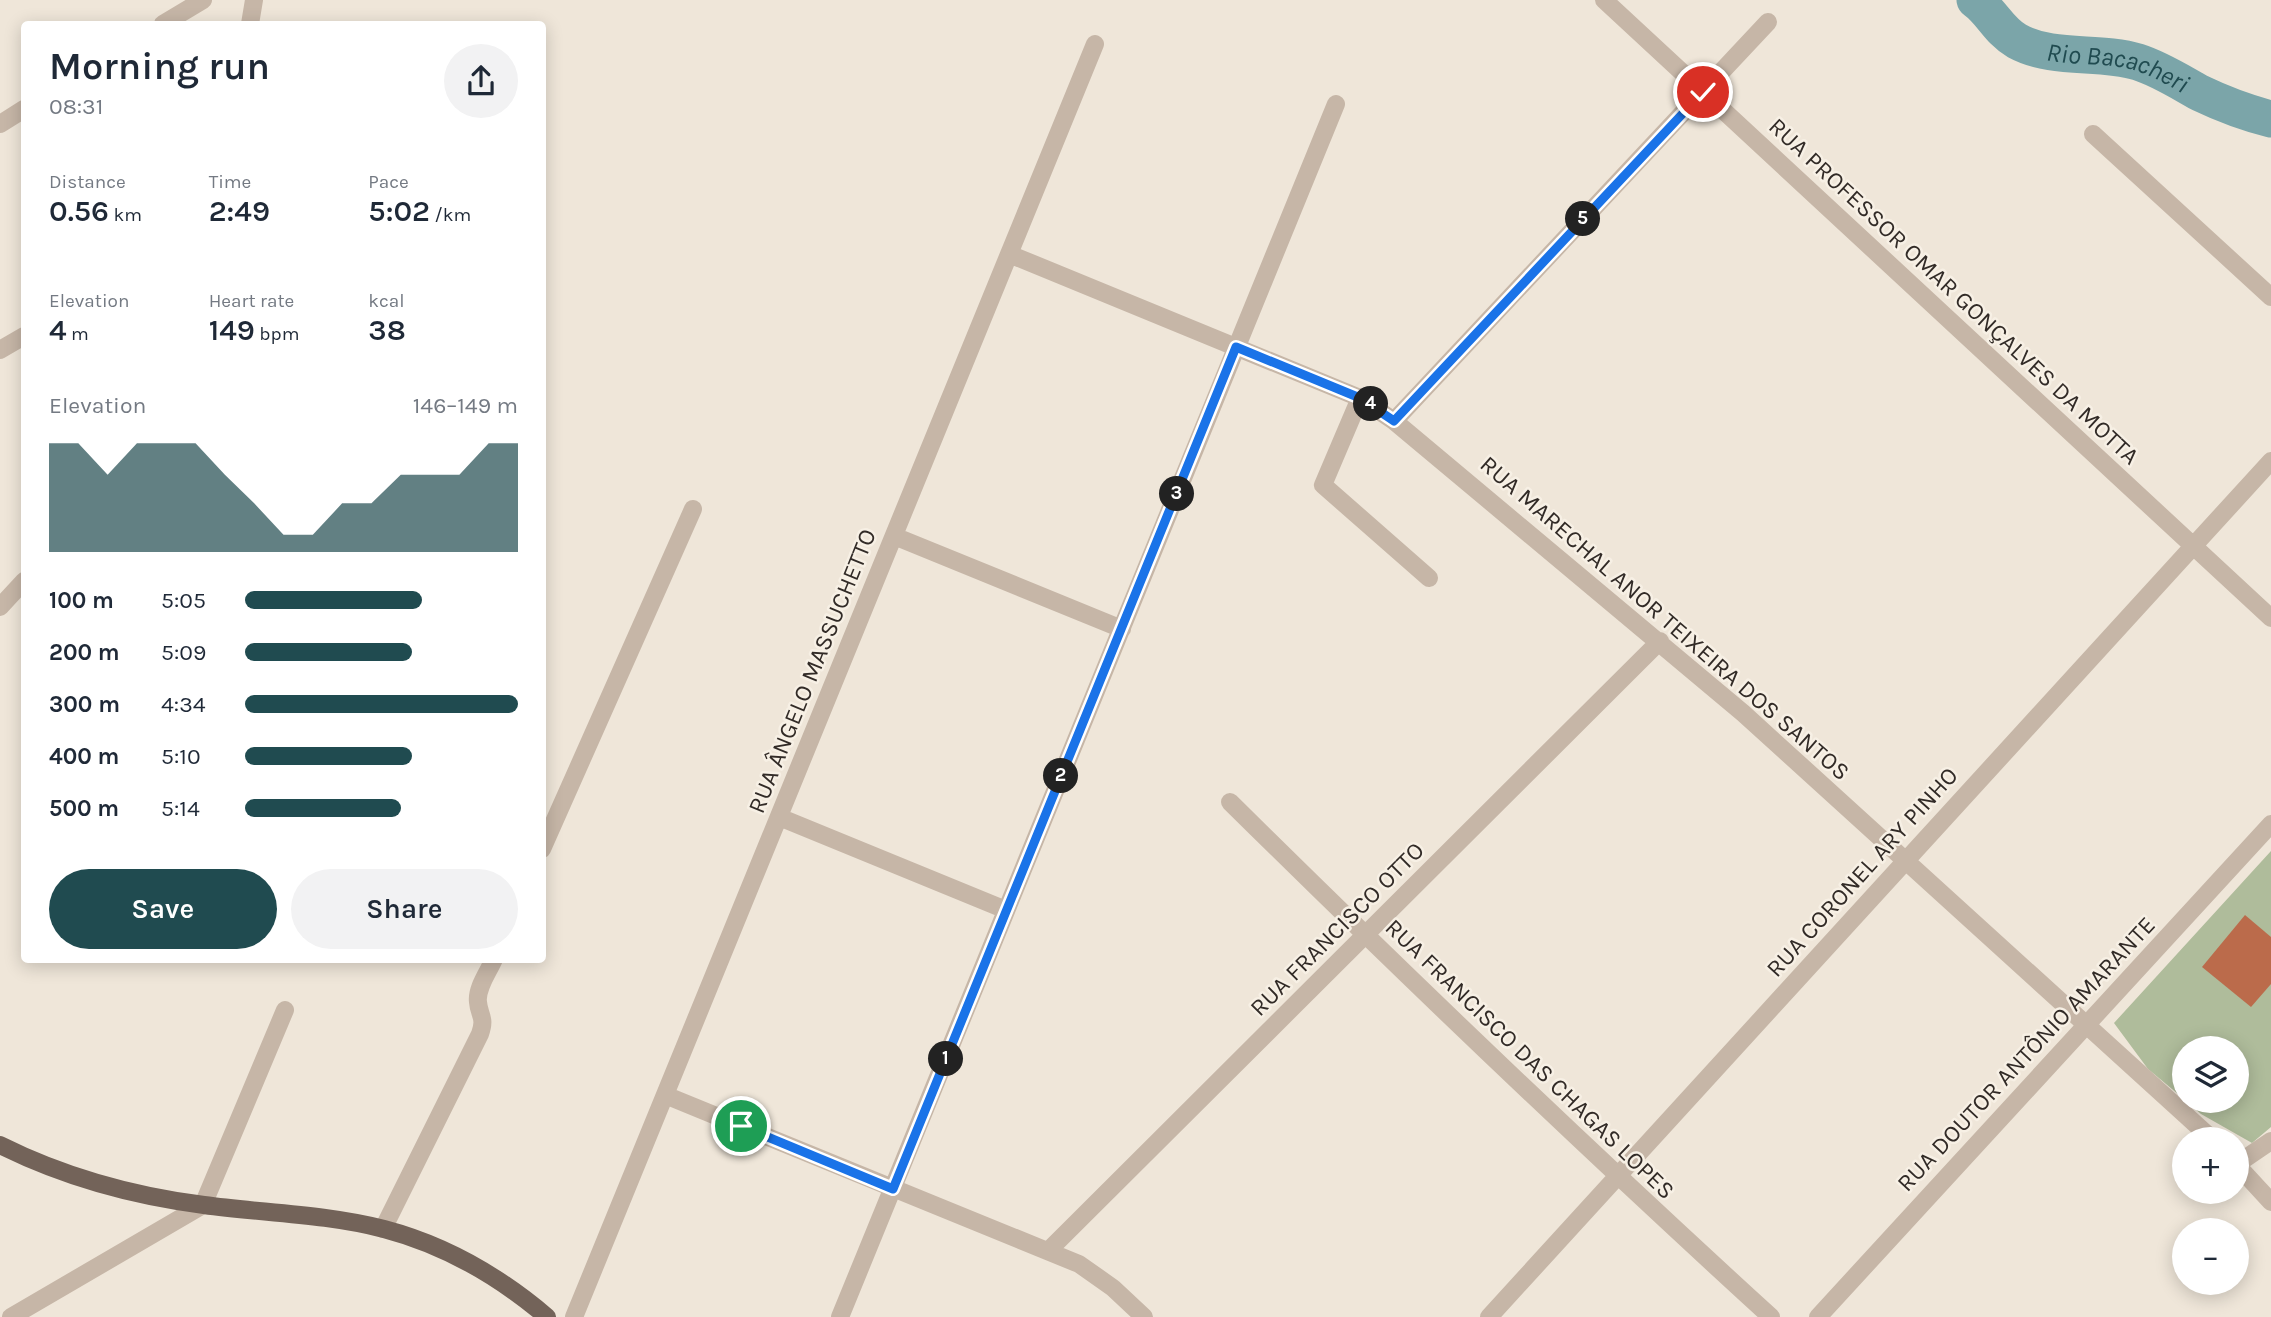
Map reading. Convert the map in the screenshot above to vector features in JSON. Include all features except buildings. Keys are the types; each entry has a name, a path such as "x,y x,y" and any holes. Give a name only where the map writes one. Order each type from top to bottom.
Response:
{"main road":[{"path":"0,1145 87,1180 142,1194 203,1205 383,1229 440,1249 473,1265 503,1283 547,1317"}],"street":[{"path":"168,21 203,0"},
{"path":"250,21 254,0"},
{"name":"RUA PROFESSOR OMAR GONÇALVES DA MOTTA","path":"1604,0 2271,618"},
{"path":"1394,421 1769,22"},
{"name":"RUA ÂNGELO MASSUCHETTO","path":"574,1317 1095,44"},
{"path":"840,1317 1336,104"},
{"path":"0,124 21,111"},
{"path":"2093,134 2271,297"},
{"name":"RUA MARECHAL ANOR TEIXEIRA DOS SANTOS","path":"1009,254 1360,398 1394,421 1660,641 1906,860 2199,1127"},
{"path":"0,350 21,338"},
{"path":"1360,398 1323,485 1429,578"},
{"name":"RUA CORONEL ARY PINHO","path":"1489,1317 2271,461"},
{"path":"546,840 693,509"},
{"path":"894,536 1122,629"},
{"path":"0,607 21,583"},
{"name":"RUA FRANCISCO OTTO","path":"1048,1251 1660,641"},
{"name":"RUA FRANCISCO DAS CHAGAS LOPES","path":"1230,802 1365,936 1617,1177 1771,1317"},
{"path":"779,817 1006,910"},
{"name":"RUA DOUTOR ANTÔNIO AMARANTE","path":"1818,1317 2271,824"},
{"path":"383,1229 480,1034 484,1024 477,1004 478,995 492,963"},
{"path":"11,1317 203,1205 285,1010"},
{"path":"665,1095 1048,1251 1095,1274 1144,1317"},
{"path":"2249,1156 2271,1141"},
{"path":"2249,1177 2271,1202"}],"green space":[{"path":"2271,851 2271,1127 2252,1143 2249,1141 2249,1127 2224,1127 2200,1113 2249,1113 2249,1036 2172,1036 2172,1089 2148,1069 2114,1023"}],"waterway":[{"name":"Rio Bacacheri","path":"1975,0 2011,37 2031,47 2138,62 2217,101 2271,119"}],"route":[{"path":"741,1126 893,1189 1236,347 1360,398 1394,421 1703,92"}]}
